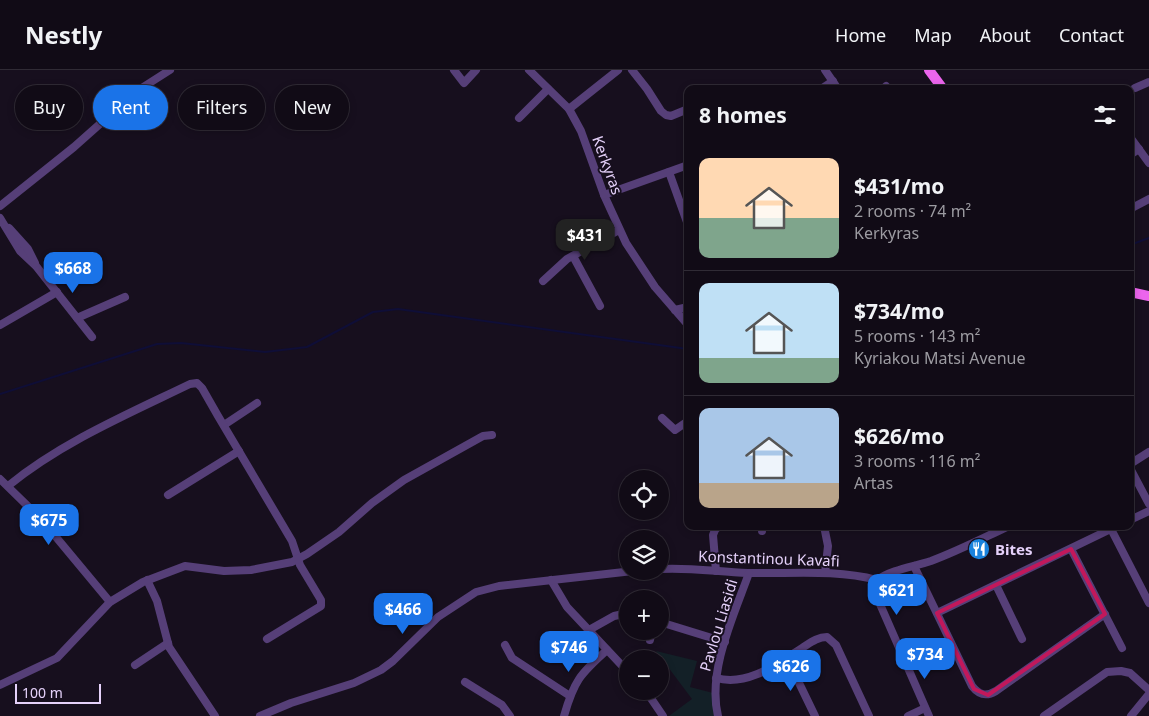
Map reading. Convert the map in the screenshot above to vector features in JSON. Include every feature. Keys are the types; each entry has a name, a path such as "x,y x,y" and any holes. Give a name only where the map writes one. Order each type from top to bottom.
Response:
{"main road":[{"path":"929,70 940,85"},
{"path":"1134,293 1149,296"}],"street":[{"path":"0,206 74,146 137,91 170,70"},
{"path":"454,70 464,83 476,70"},
{"name":"Kerkyras","path":"529,70 569,109 581,131 619,230 655,287 684,320"},
{"path":"569,109 618,70"},
{"path":"632,70 662,113 670,116 684,111"},
{"path":"825,70 835,85"},
{"path":"826,85 832,81"},
{"path":"1135,88 1149,82"},
{"path":"519,118 548,89"},
{"path":"1134,143 1149,163"},
{"path":"1134,152 1139,149"},
{"path":"604,195 684,166"},
{"path":"669,172 684,213"},
{"path":"1134,207 1149,199"},
{"path":"0,218 6,225 20,251 36,266 92,337"},
{"path":"543,281 567,259 619,230"},
{"path":"573,256 600,306"},
{"path":"0,325 57,292"},
{"path":"77,318 125,297"},
{"path":"675,310 684,308"},
{"path":"8,486 42,460 111,422 194,382 197,383 202,388 292,541 298,559 322,604 267,639"},
{"path":"224,425 257,403"},
{"path":"662,418 675,430 684,424"},
{"path":"0,685 57,658 110,602 147,580 185,566 224,571 251,570 292,562 339,532 372,503 404,480 483,436 492,435"},
{"path":"168,495 239,451"},
{"path":"1134,461 1149,452"},
{"path":"1134,476 1149,504"},
{"path":"0,479 41,519 110,602"},
{"path":"1134,518 1149,511"},
{"path":"715,530 713,536 716,571"},
{"path":"825,530 828,546 825,573"},
{"path":"908,716 927,712 878,600 875,588 877,580 887,572 941,557 1000,530"},
{"path":"938,613 1110,530"},
{"path":"1115,530 1149,603"},
{"path":"1071,549 1122,648"},
{"path":"914,566 972,686 982,695 988,695 996,691 1105,614"},
{"name":"Konstantinou Kavafi","path":"669,569 749,573 855,574 877,580"},
{"path":"260,716 291,703 354,683 381,670 393,661 438,617 476,592 499,586 619,573"},
{"name":"Pavlou Liasidi","path":"718,716 715,693 716,678 725,642 749,573"},
{"path":"147,580 157,601 169,647 215,716"},
{"path":"551,580 567,607 619,663"},
{"path":"996,585 1022,639"},
{"path":"589,630 619,615"},
{"path":"669,625 725,642"},
{"path":"716,678 731,680 755,676 820,638 827,637 836,645 869,716"},
{"path":"135,665 168,643"},
{"path":"504,645 512,658 570,696"},
{"path":"564,716 570,696 579,677 607,650"},
{"path":"787,658 815,716"},
{"path":"1044,716 1107,672 1122,671 1130,673 1149,690"},
{"path":"465,682 502,705 510,716"},
{"path":"1131,716 1149,694"},
{"path":"652,700 663,716"}],"highlighted area":[{"path":"1071,549 1105,614 988,695 974,689 937,613"}],"shaded area":[{"path":"669,654 697,661 690,687 713,693 714,716 669,716 692,699 669,668"}],"waterway":[{"path":"1134,244 1149,238"},
{"path":"0,394 157,344 181,343 265,352 307,347 373,312 398,309 684,348"}],"place":[{"name":"Bites","path":"979,549"}]}
